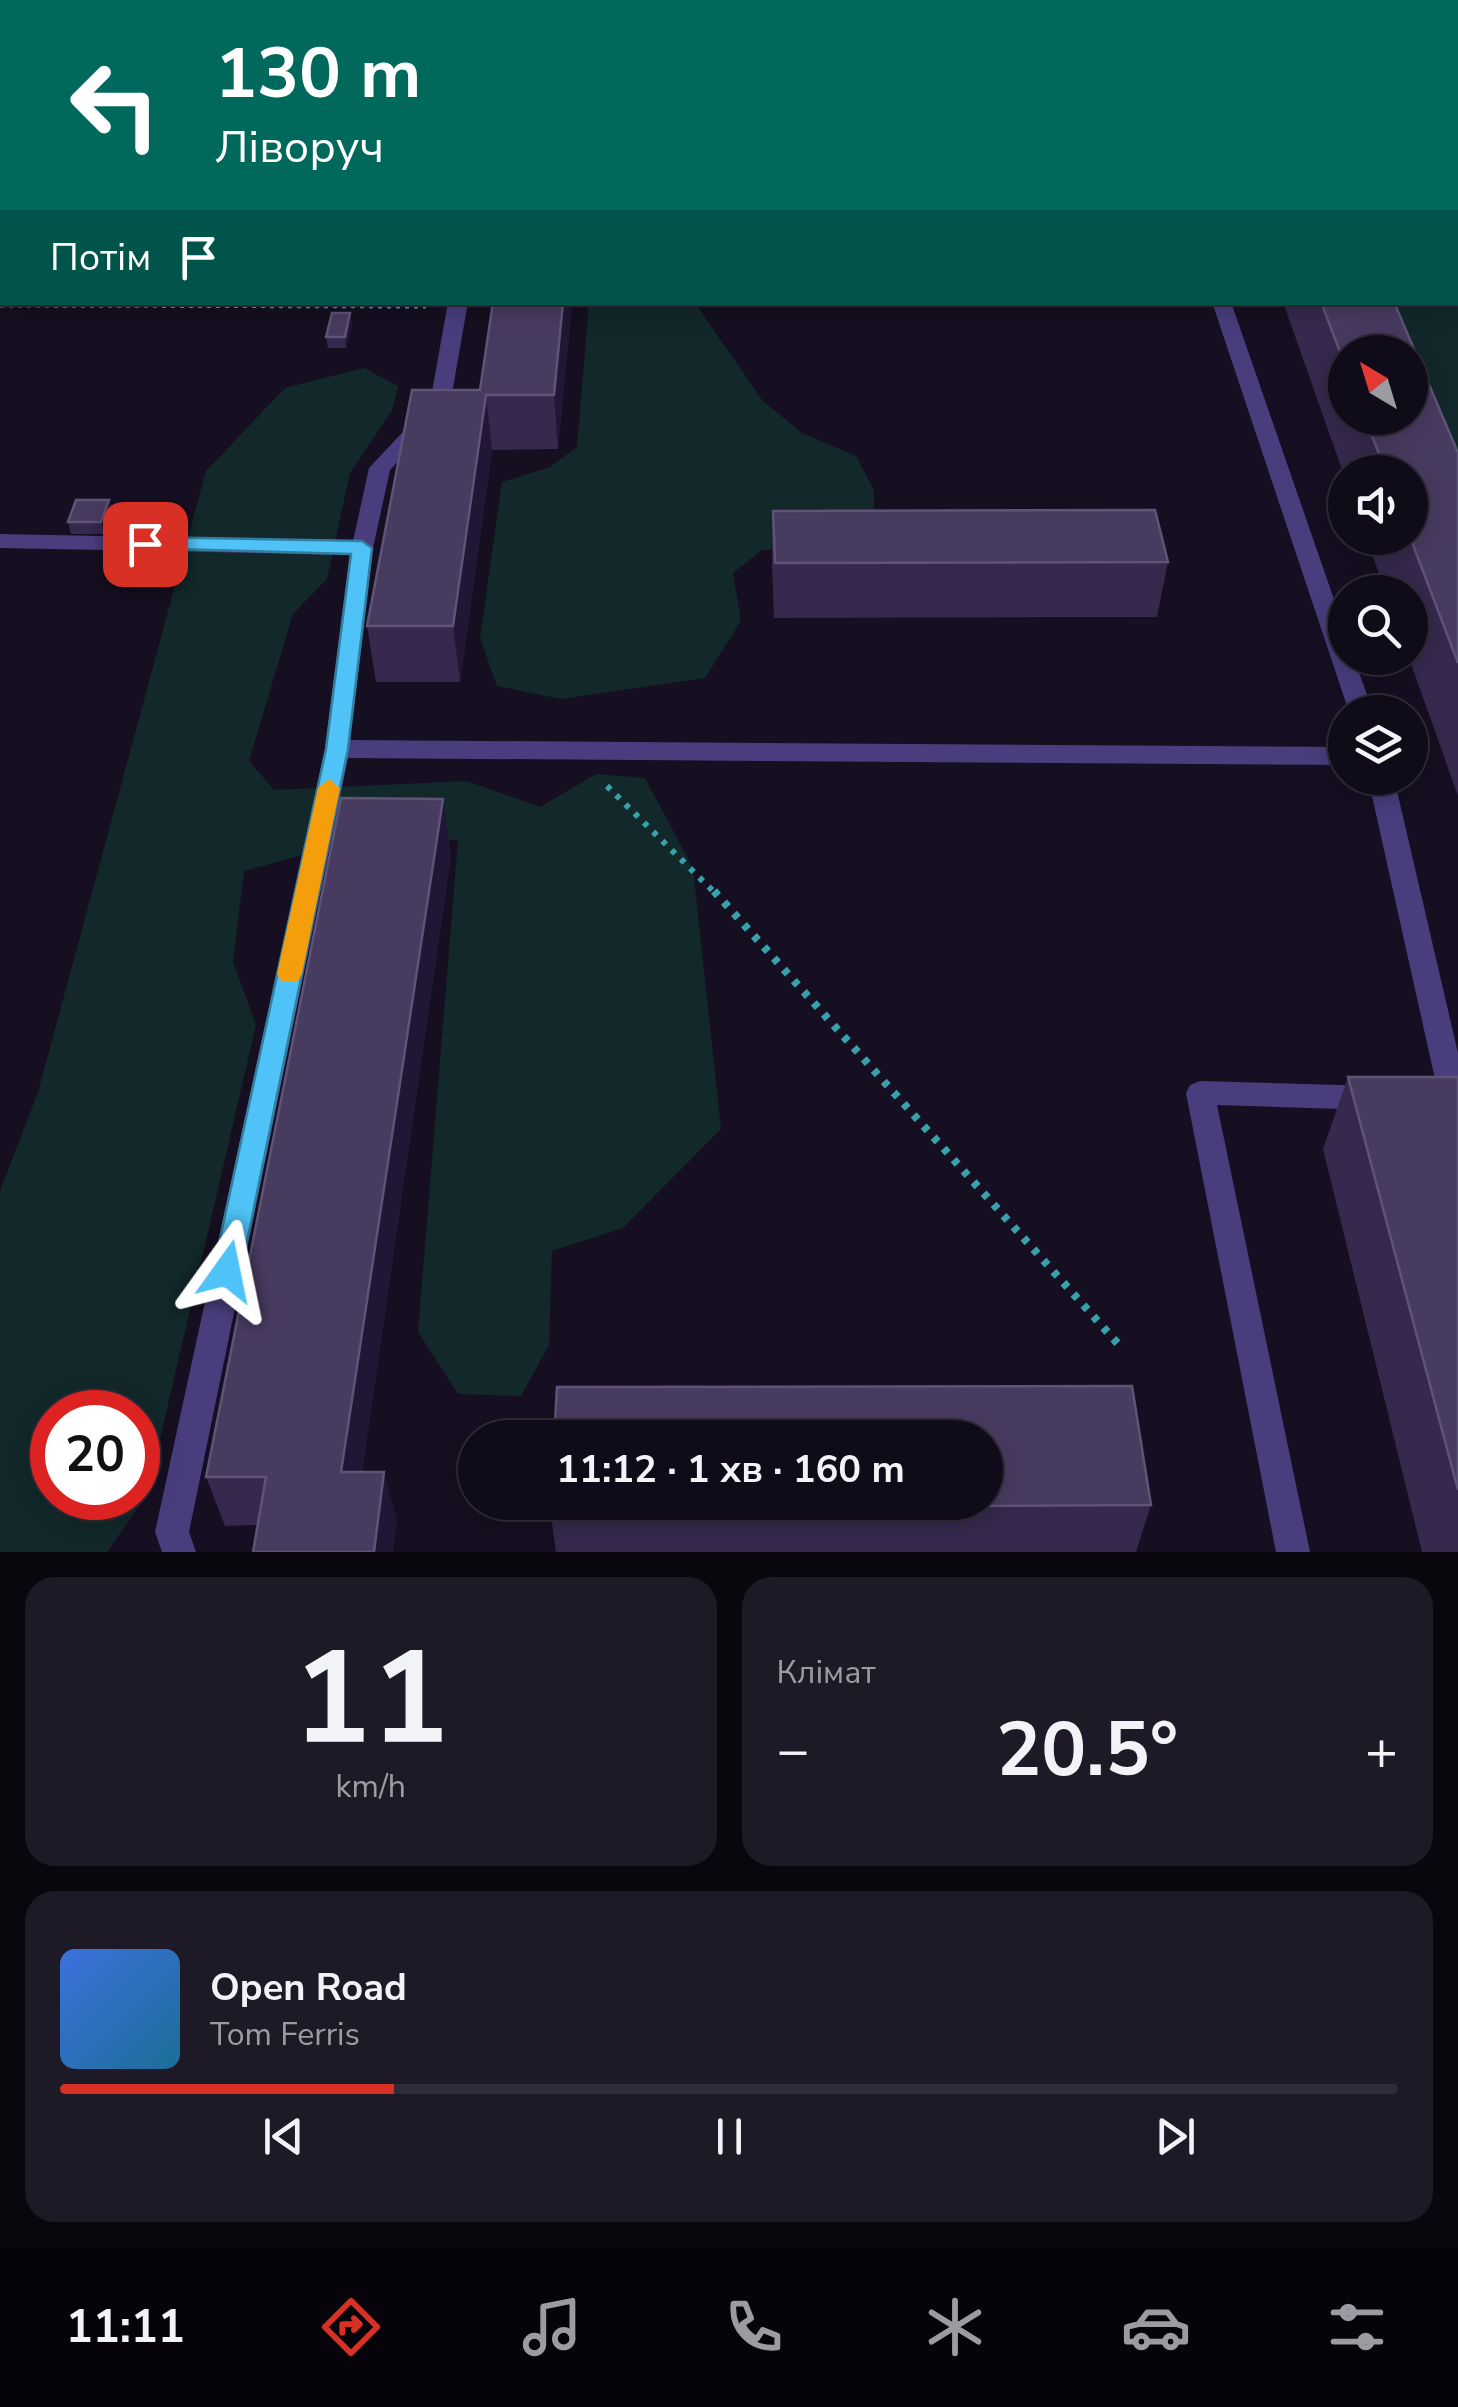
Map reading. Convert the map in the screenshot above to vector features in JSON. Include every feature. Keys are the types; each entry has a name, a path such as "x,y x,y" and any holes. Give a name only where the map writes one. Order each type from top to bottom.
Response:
{"lane":[{"path":"179,1552 172,1532 337,749 362,548 380,468 440,405 458,305"},
{"path":"1222,305 1356,695"},
{"path":"0,540 362,548"},
{"path":"337,749 1328,756"},
{"path":"1385,795 1448,1105"},
{"path":"1293,1552 1200,1093 1394,1098"}],"path":[{"path":"570,751 693,868 1119,1345"}],"green space":[{"path":"589,305 696,305 762,400 802,433 856,456 874,490 874,516 828,547 762,550 733,573 741,621 705,678 561,699 497,686 480,638 502,482 550,467 577,447"},
{"path":"1367,305 1458,305 1458,522 1428,416 1428,335 1394,335"},
{"path":"364,368 398,386 392,410 350,473 327,579 293,614 249,761 274,790 467,781 540,807 596,774 645,778 693,868 721,1129 623,1228 552,1251 549,1345 521,1396 458,1394 418,1332 458,840 366,838 244,871 233,962 256,1025 160,1439 160,1390 30,1390 30,1520 129,1520 107,1552 0,1552 0,1191 38,1092 206,471 285,388"}],"building":[{"path":"493,305 563,305 554,395 486,395 453,626 367,626 412,390 480,390"},
{"path":"1322,305 1395,305 1408,335 1334,335"},
{"path":"332,313 350,313 345,337 326,337"},
{"path":"1428,382 1458,453 1458,663 1428,575 1424,575 1417,555 1428,555 1428,455 1379,455 1372,435 1428,435"},
{"path":"76,500 109,500 101,522 68,522"},
{"path":"1155,510 1168,562 775,563 773,511"},
{"path":"341,798 443,799 341,1472 384,1472 374,1552 253,1552 266,1477 206,1477"},
{"path":"1348,1077 1458,1077 1458,1490"},
{"path":"1132,1386 1151,1505 1003,1506 1003,1420 555,1420 557,1387"}],"slow traffic":[{"path":"289,974 329,788"}],"route":[{"path":"145,544 362,548 337,749 227,1271"}]}
